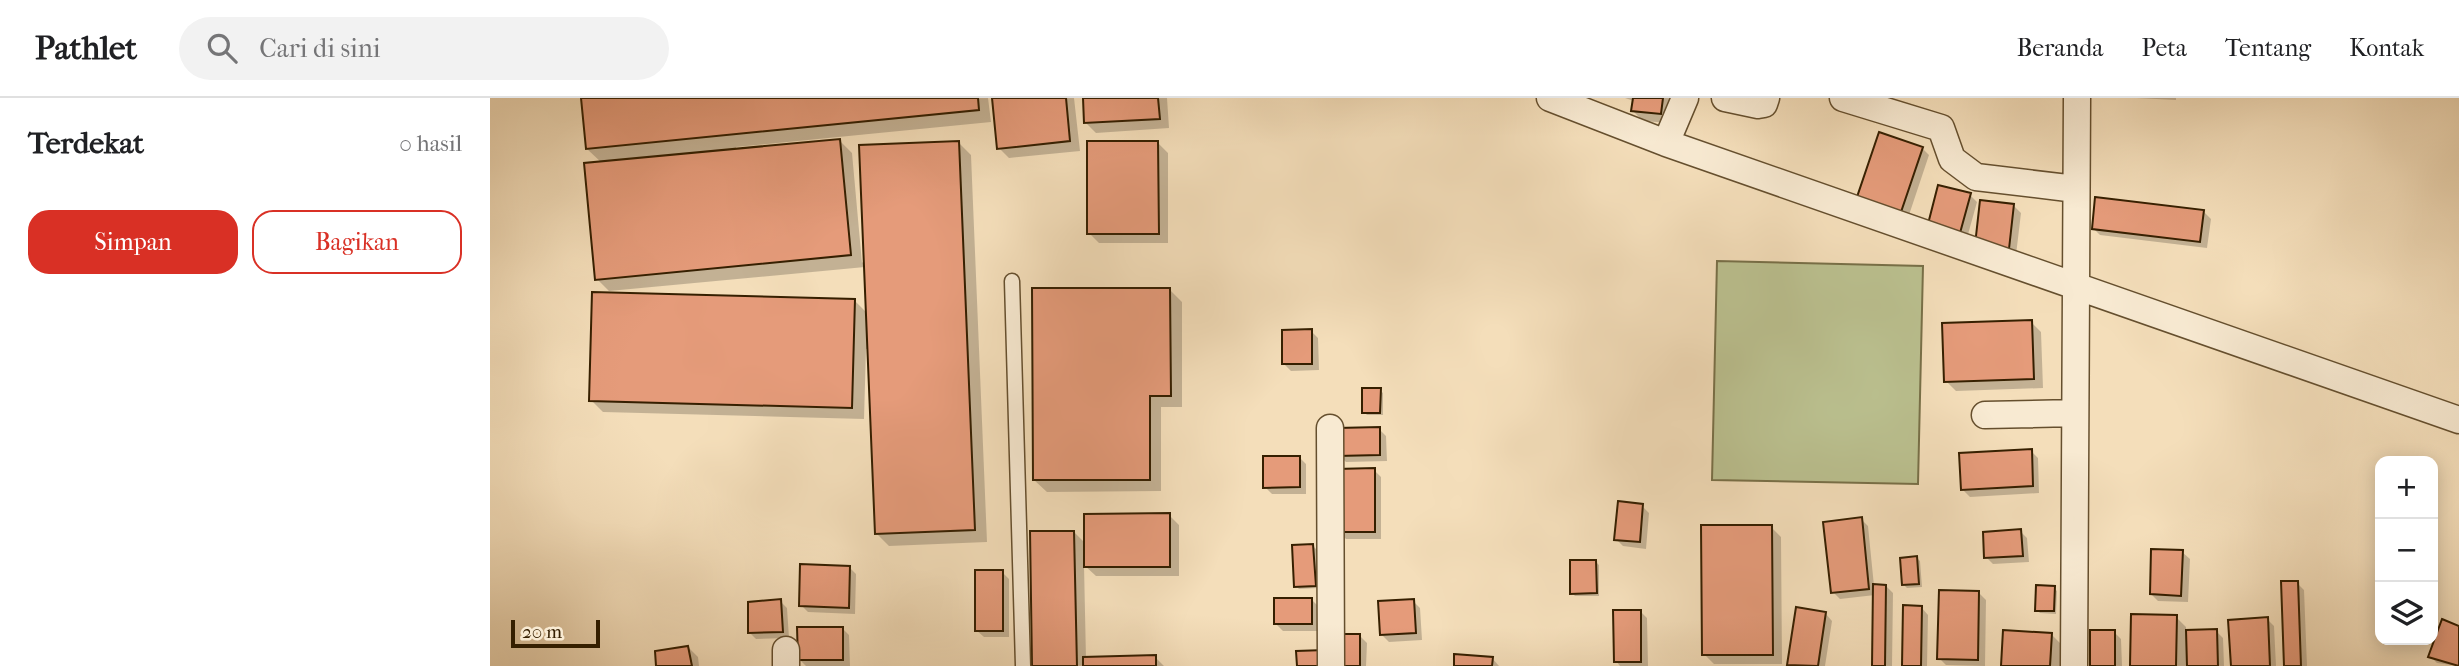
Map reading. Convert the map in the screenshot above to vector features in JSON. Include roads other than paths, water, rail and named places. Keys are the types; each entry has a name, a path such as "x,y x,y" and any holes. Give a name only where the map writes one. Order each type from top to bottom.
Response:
{"street":[{"path":"1550,98 1596,106 1666,143 2459,420"},
{"path":"1666,143 1685,98"},
{"path":"1725,98 1758,105 1765,104 1766,98"},
{"path":"1843,98 1941,128 1952,159 1976,177 2076,189"},
{"path":"2074,666 2077,98"},
{"path":"1985,415 2075,413"},
{"path":"1330,428 1331,666"}],"lane":[{"path":"1012,281 1023,666"}]}
